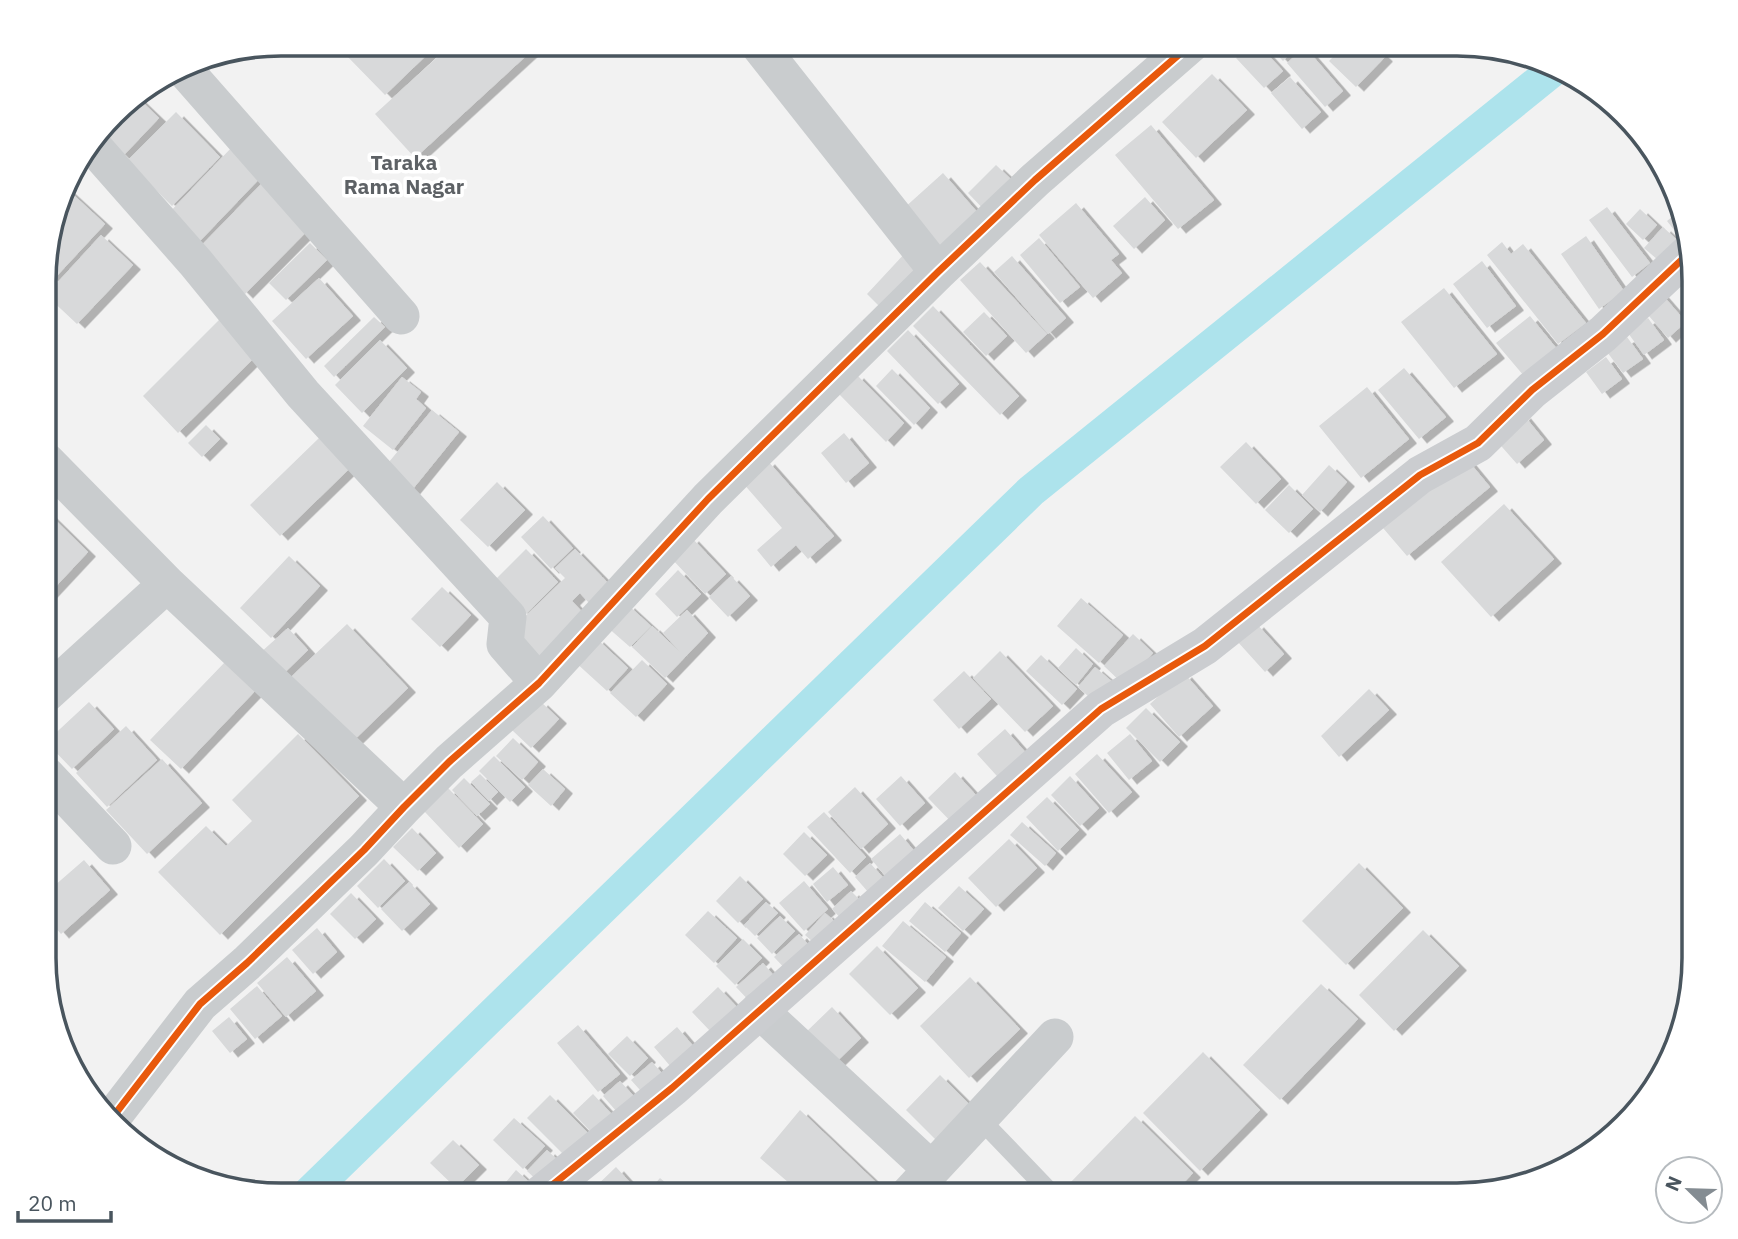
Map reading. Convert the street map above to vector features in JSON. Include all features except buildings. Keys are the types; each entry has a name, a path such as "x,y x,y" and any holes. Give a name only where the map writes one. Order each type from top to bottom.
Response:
{"street":[{"path":"767,56 938,272"},
{"path":"117,1111 200,1004 247,963 364,850 449,762 539,683 708,499 938,272 1035,180 1177,56"},
{"path":"190,76 401,316"},
{"path":"98,151 197,263 303,394 508,617 505,644 539,683"},
{"path":"555,1183 672,1088 1101,709 1205,646 1420,475 1478,443 1532,390 1603,334 1681,260"},
{"path":"56,471 167,584 404,807"},
{"path":"56,685 167,584"},
{"path":"56,786 113,846"},
{"path":"759,1010 920,1182 1055,1037"}],"lane":[{"path":"979,1118 1041,1183"}],"waterway":[{"path":"319,1183 1031,491 1547,75"}],"cycle path":[{"path":"117,1111 200,1004 247,963 364,850 449,762 539,683 708,499 938,272 1035,180 1177,56"},
{"path":"555,1183 672,1088 1101,709 1205,646 1420,475 1478,443 1532,390 1603,334 1681,260"}],"district":[{"name":"Taraka Rama Nagar","path":"404,174"}]}
